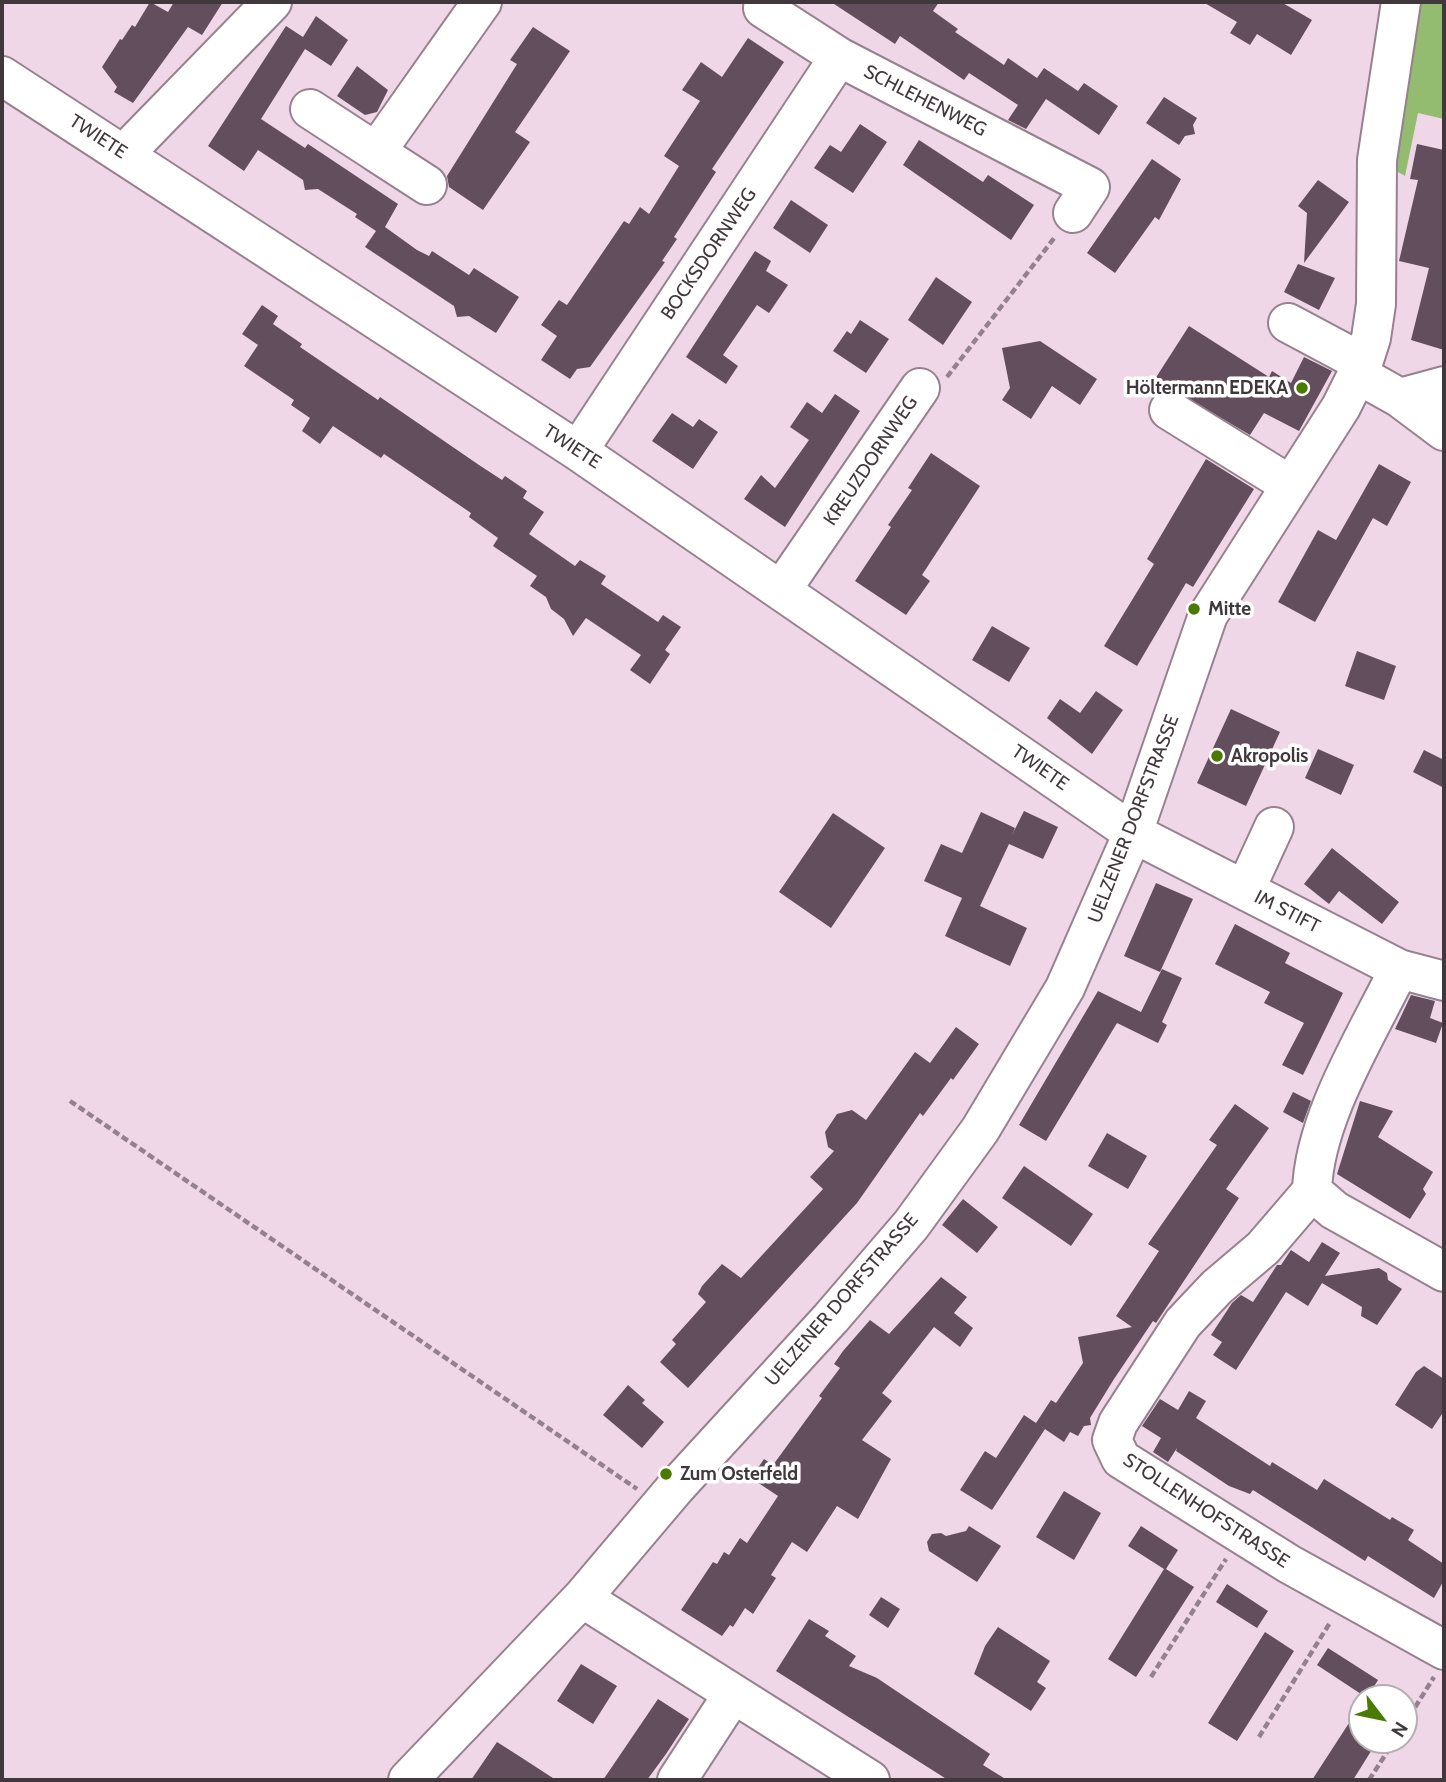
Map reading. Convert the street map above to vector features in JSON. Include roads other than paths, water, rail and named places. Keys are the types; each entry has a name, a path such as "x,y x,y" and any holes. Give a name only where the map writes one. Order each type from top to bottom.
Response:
{"street":[{"path":"124,154 272,2"},
{"path":"376,152 482,2"},
{"name":"UELZENER DORFSTRASSE","path":"418,1778 582,1598 661,1505 893,1245 980,1130 1065,988 1133,833 1208,615 1361,369 1371,338 1376,304 1377,160 1401,2"},
{"name":"SCHLEHENWEG","path":"763,8 839,57 1089,189"},
{"name":"BOCKSDORNWEG","path":"578,451 839,57"},
{"name":"TWIETE","path":"2,76 578,451 1133,833"},
{"path":"310,109 427,185"},
{"path":"1288,323 1361,369 1444,430"},
{"path":"1400,398 1444,386"},
{"name":"KREUZDORNWEG","path":"782,589 920,388"},
{"path":"1169,410 1290,485"},
{"path":"1245,890 1274,827"},
{"name":"IM STIFT","path":"1133,833 1399,969 1444,981"},
{"path":"1399,969 1341,1088 1313,1163 1312,1191 1334,1210 1444,1272"},
{"name":"STOLLENHOFSTRASSE","path":"1312,1191 1263,1248 1217,1287 1184,1323 1129,1401 1112,1440 1121,1459 1346,1596 1441,1661"},
{"path":"582,1598 870,1780"},
{"path":"677,1780 733,1694"}],"place":[{"name":"Höltermann EDEKA","path":"1302,388"},
{"name":"Mitte","path":"1194,609"},
{"name":"Akropolis","path":"1217,756"},
{"name":"Zum Osterfeld","path":"666,1474"}]}
